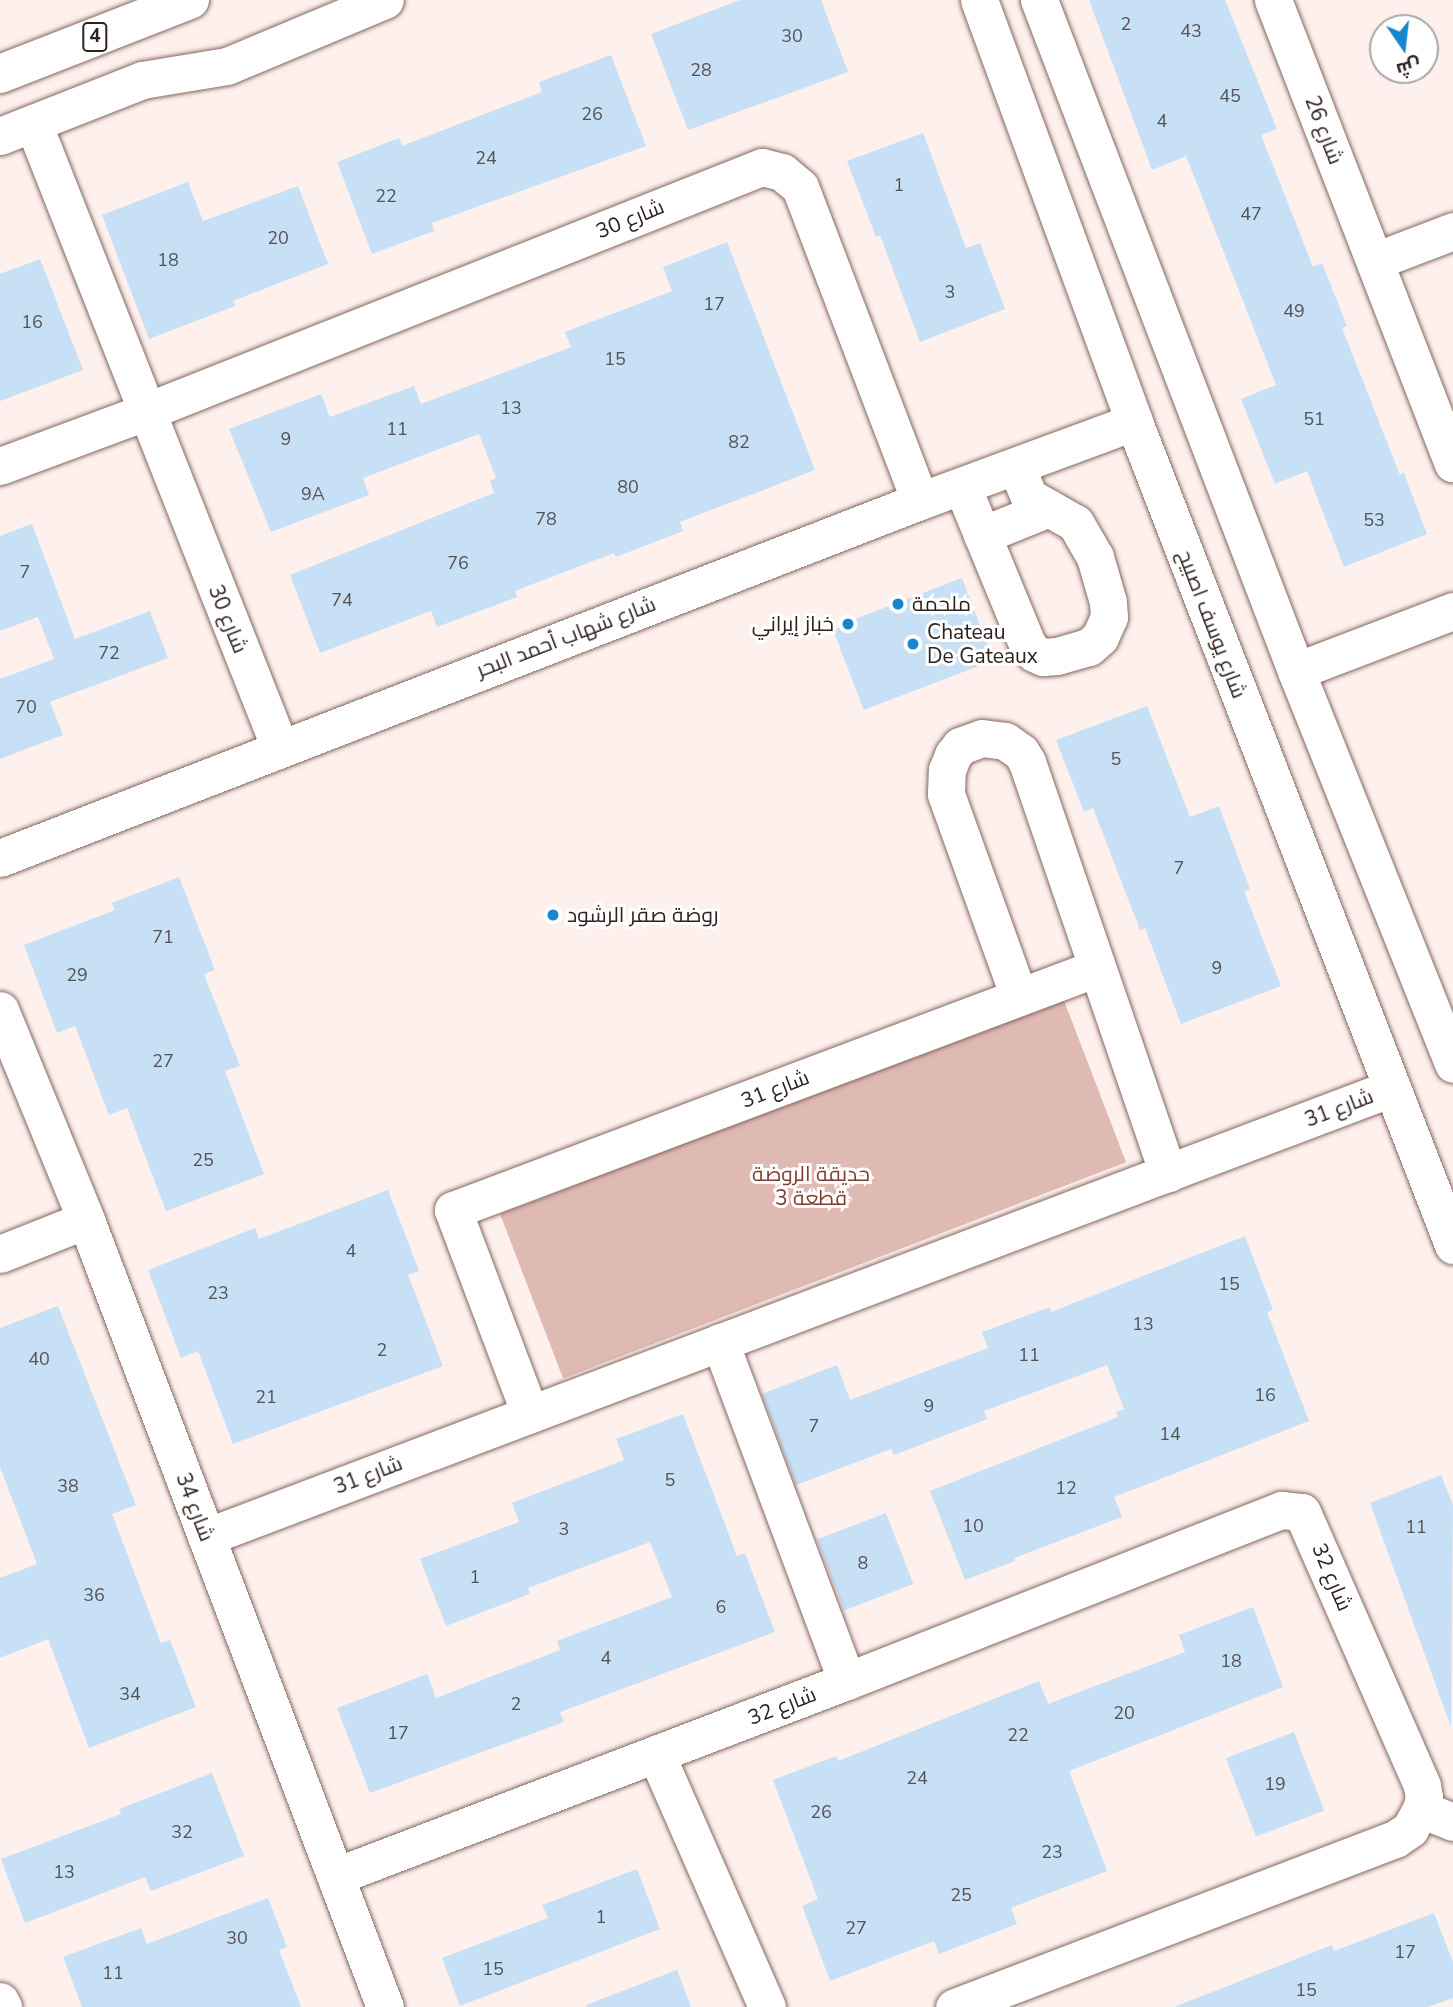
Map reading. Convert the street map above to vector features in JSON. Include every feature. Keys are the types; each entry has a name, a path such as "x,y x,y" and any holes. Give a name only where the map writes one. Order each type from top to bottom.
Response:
{"highway":[{"name":"4","path":"0,74 190,0"}],"street":[{"path":"0,136 142,80 228,66 385,0"},
{"name":"شارع يوسف اصبيح","path":"979,0 1133,422 1453,1245"},
{"path":"1038,0 1296,671 1440,991 1453,1064"},
{"name":"شارع 26","path":"1273,0 1453,463"},
{"path":"33,123 145,412"},
{"name":"شارع 30","path":"0,466 145,412 752,170 772,169 782,172 800,187 920,501"},
{"path":"1376,261 1453,231"},
{"name":"شارع 30","path":"145,412 279,748"},
{"name":"شارع شهاب أحمد البحر","path":"0,858 920,501 1133,422"},
{"path":"962,486 1027,645 1034,653 1043,657 1089,647 1106,628 1108,602 1095,557 1075,523 1029,496 1016,467"},
{"path":"982,535 1049,508"},
{"path":"1296,671 1453,611"},
{"path":"1019,997 946,794 947,770 953,755 960,746 982,738 1005,741 1021,752 1027,762 1168,1173"},
{"name":"شارع 31","path":"530,1414 453,1210 1097,968"},
{"name":"شارع 34","path":"0,1010 86,1220 386,2007"},
{"name":"شارع 31","path":"206,1536 1392,1088"},
{"path":"0,1254 86,1220"},
{"path":"720,1342 847,1681"},
{"name":"شارع 32","path":"336,1876 847,1681 1282,1510 1297,1510 1308,1521 1422,1786 1424,1797 1437,1816 1395,1839 954,2007"},
{"path":"656,1754 767,2007"},
{"path":"0,2000 3,2007"}],"green space":[{"name":"حديقة الروضة قطعة 3","path":"1063,998 1126,1162 563,1378 500,1214"}],"building":[{"path":"740,0 821,0 848,72 688,130 651,34"},
{"path":"1089,0 1225,0 1277,129 1261,135 1313,267 1322,263 1347,326 1342,328 1400,475 1404,473 1427,534 1344,567 1307,471 1275,484 1241,399 1276,385 1186,156 1152,170"},
{"path":"611,55 646,146 432,223 434,231 372,254 337,162 399,138 402,146 542,92 539,82"},
{"path":"923,133 966,248 980,243 1005,309 920,342 880,235 876,237 847,161"},
{"path":"188,182 203,221 298,186 328,264 233,301 235,306 149,339 102,215"},
{"path":"727,242 815,470 680,522 683,531 616,557 614,553 515,591 517,597 437,627 431,611 320,653 290,575 494,493 490,481 496,478 479,434 363,478 369,495 271,532 229,429 321,394 330,417 414,386 421,404 571,347 565,332 672,291 663,267"},
{"path":"40,259 83,370 0,401 0,274"},
{"path":"32,524 75,639 150,611 168,658 50,702 63,735 0,759 0,679 54,659 38,617 0,631 0,536"},
{"name":"Chateau De Gateaux","path":"962,578 994,660 864,710 832,628"},
{"path":"1147,706 1190,817 1219,806 1250,889 1244,891 1281,986 1181,1024 1145,928 1140,930 1093,808 1084,812 1056,740"},
{"path":"179,877 215,970 204,974 240,1066 225,1071 264,1174 166,1211 127,1108 109,1115 75,1026 57,1033 24,945 115,910 112,903"},
{"path":"388,1190 419,1271 408,1275 443,1366 233,1444 198,1351 181,1358 148,1270 255,1228 259,1239"},
{"path":"1245,1236 1273,1310 1267,1312 1309,1421 1114,1497 1122,1517 1014,1558 1015,1561 965,1580 930,1491 1118,1417 1116,1412 1124,1409 1107,1365 984,1411 987,1419 894,1455 891,1449 796,1485 762,1394 837,1365 850,1400 988,1348 982,1332 1050,1307 1051,1312"},
{"path":"58,1306 136,1505 112,1514 161,1643 170,1640 196,1707 89,1748 48,1639 0,1658 0,1578 37,1564 0,1467 0,1328"},
{"path":"683,1414 737,1556 745,1553 775,1632 560,1712 564,1722 370,1793 337,1708 427,1674 436,1698 560,1650 557,1641 672,1597 650,1542 528,1588 530,1594 446,1626 420,1559 519,1522 512,1503 624,1460 616,1439"},
{"path":"1441,1475 1453,1505 1451,1727 1370,1503"},
{"path":"886,1513 913,1584 844,1610 817,1540"},
{"path":"1253,1607 1283,1687 1069,1771 1107,1871 1011,1908 1017,1924 939,1954 934,1941 830,1981 802,1906 818,1899 773,1780 836,1756 838,1761 1039,1681 1048,1704 1185,1652 1179,1635"},
{"path":"1294,1732 1324,1810 1256,1837 1226,1758"},
{"path":"212,1773 244,1856 151,1891 145,1877 25,1923 1,1859 121,1814 119,1809"},
{"path":"637,1869 660,1929 460,2006 442,1958 548,1918 542,1905"},
{"path":"268,1898 287,1947 279,1950 301,2007 82,2007 63,1957 141,1928 147,1944"},
{"path":"1434,1913 1453,1962 1453,1998 1428,2007 1174,2007 1332,1945 1334,1951"},
{"path":"677,1970 691,2007 586,2005"}],"place":[{"name":"ملحمة","path":"898,604"},
{"name":"خباز إيراني","path":"848,624"},
{"name":"Chateau De Gateaux","path":"913,644"},
{"name":"روضة صقر الرشود","path":"553,915"}]}
